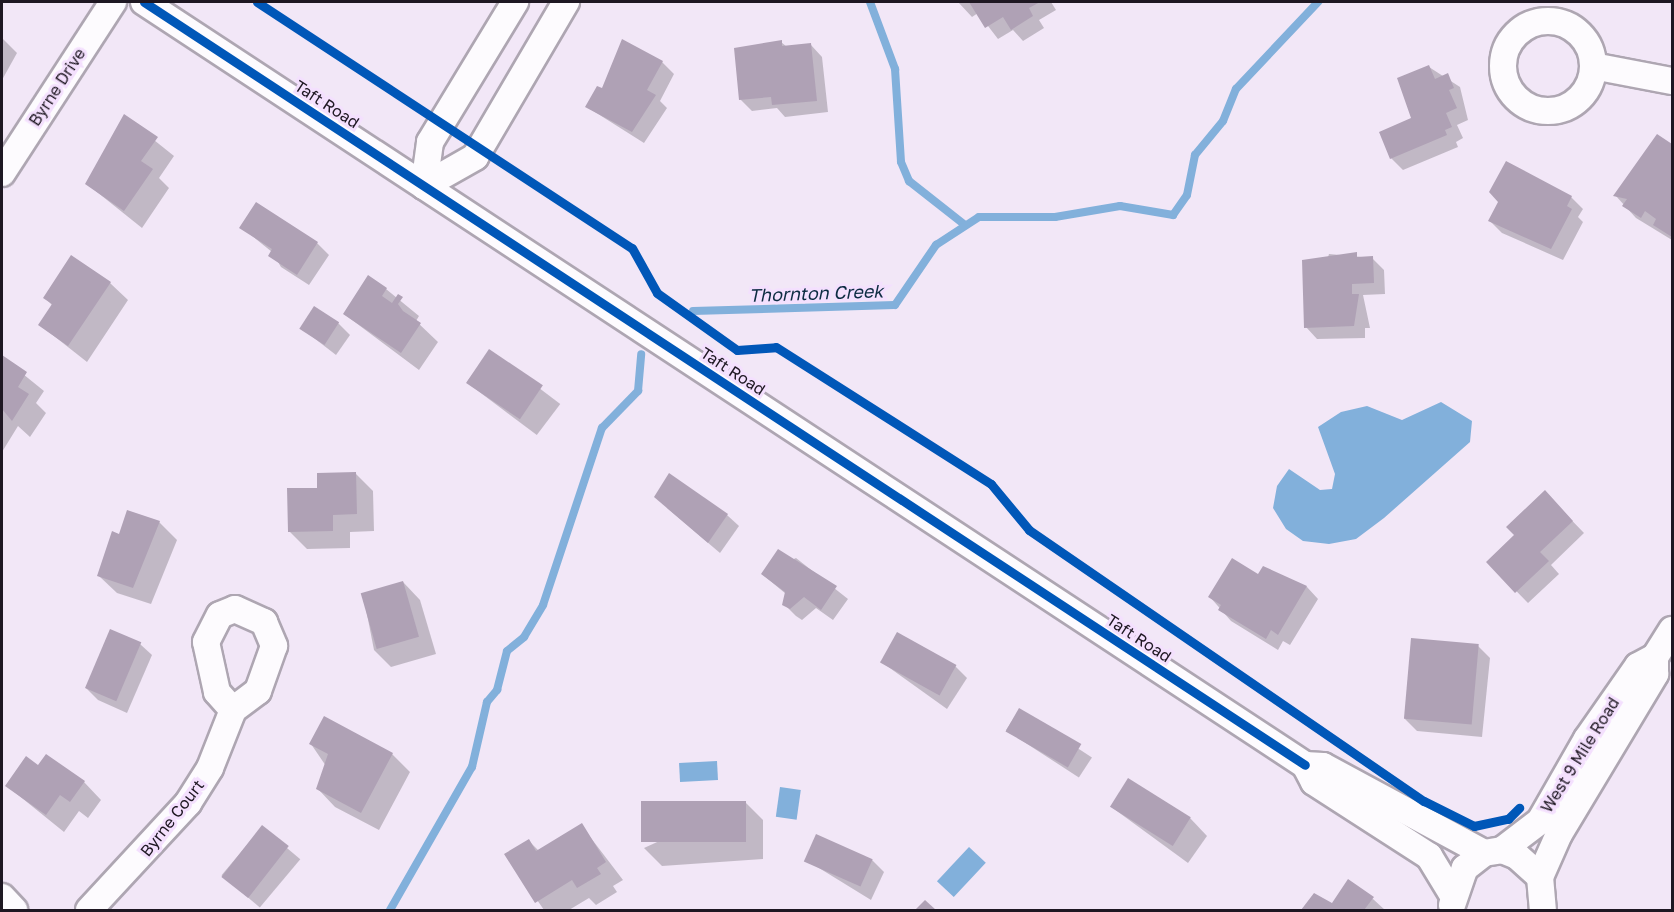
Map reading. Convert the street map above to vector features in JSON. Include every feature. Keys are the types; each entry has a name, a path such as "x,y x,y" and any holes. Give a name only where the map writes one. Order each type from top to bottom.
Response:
{"street":[{"name":"Byrne Drive","path":"2,173 113,2"},
{"name":"Taft Road","path":"144,2 1305,765 1314,782 1429,856 1453,902"},
{"path":"424,186 430,142 515,2"},
{"path":"424,186 475,157 566,2"},
{"path":"1593,66 1672,81"},
{"name":"West 9 Mile Road","path":"1453,902 1465,868 1540,821 1638,666 1655,657 1672,630"},
{"name":"West 9 Mile Road","path":"1545,900 1559,834 1655,674 1655,657"},
{"name":"Byrne Court","path":"89,910 188,803 210,768 233,710"},
{"name":"Taft Road","path":"1305,765 1323,766 1493,852 1517,856 1545,900"},
{"path":"2,897 14,910"}],"water":[{"path":"1441,402 1472,421 1470,442 1384,518 1356,539 1329,544 1303,541 1286,529 1273,508 1277,486 1289,469 1320,490 1332,489 1335,474 1318,427 1341,412 1367,406 1402,420"},
{"path":"717,761 718,780 680,782 679,763"},
{"path":"780,787 801,790 797,820 776,817"},
{"path":"969,847 986,863 954,897 937,881"}],"building":[{"path":"969,2 1040,2 1029,8 1033,16 1011,30 1003,17 985,28"},
{"path":"622,39 663,61 647,90 656,95 632,132 585,107 597,86 602,88"},
{"path":"782,40 782,46 811,43 817,101 772,105 771,97 739,100 734,48"},
{"path":"1429,65 1435,79 1448,73 1454,88 1449,90 1457,108 1446,113 1452,127 1445,130 1447,135 1390,159 1379,132 1411,118 1397,78"},
{"path":"124,114 158,137 141,161 153,169 124,211 85,184"},
{"path":"1657,134 1672,144 1672,237 1653,225 1656,219 1645,211 1641,218 1622,206 1627,199 1613,196"},
{"path":"1506,161 1572,196 1567,206 1572,209 1551,249 1488,221 1498,202 1489,192"},
{"path":"256,202 318,242 297,275 268,256 272,249 239,228"},
{"path":"1357,252 1357,257 1373,256 1374,283 1352,284 1352,294 1359,294 1354,326 1304,328 1302,260"},
{"path":"71,255 111,282 68,346 38,325 52,304 43,298"},
{"path":"368,275 387,288 382,296 392,303 398,294 403,297 398,304 403,311 421,323 401,353 343,314"},
{"path":"314,306 339,322 324,345 299,329"},
{"path":"489,349 543,385 520,419 466,383"},
{"path":"2,355 27,372 18,387 29,394 12,421 2,409"},
{"path":"356,472 357,514 333,515 333,531 288,532 287,488 317,488 317,473"},
{"path":"669,473 728,514 708,543 654,497"},
{"path":"1545,490 1573,521 1540,552 1549,561 1515,593 1486,562 1514,535 1506,527"},
{"path":"127,510 160,521 133,588 97,576 112,531 119,534"},
{"path":"778,549 837,586 821,610 804,597 790,609 782,605 785,592 761,574"},
{"path":"1232,558 1258,574 1263,566 1307,586 1278,635 1271,630 1266,639 1218,610 1221,605 1208,597"},
{"path":"403,581 419,637 377,649 361,593"},
{"path":"110,629 141,642 116,701 85,688"},
{"path":"897,632 956,665 940,696 880,663"},
{"path":"1411,638 1479,644 1472,725 1404,719"},
{"path":"1019,708 1081,744 1068,767 1006,731"},
{"path":"324,716 393,753 361,813 316,789 328,754 309,744"},
{"path":"46,754 85,781 70,802 60,795 46,815 5,786 26,756 38,765"},
{"path":"1128,778 1191,817 1173,846 1110,807"},
{"path":"641,801 746,801 746,842 641,842"},
{"path":"582,823 606,862 597,868 601,874 577,888 572,880 535,903 504,854 529,839 536,851"},
{"path":"262,825 289,846 248,898 221,877"},
{"path":"816,834 873,859 860,887 804,861"},
{"path":"1348,879 1374,897 1364,910 1301,910 1314,893 1332,903"},
{"path":"925,900 936,910 915,910"}],"waterway":[{"path":"870,2 895,69 901,162 909,181 965,225"},
{"name":"Thornton Creek","path":"693,311 895,305 936,245 979,217 1055,217 1120,206 1173,215 1187,195 1195,155 1223,121 1236,89 1318,2"},
{"name":"Thornton Creek","path":"390,910 472,767 487,702 497,690 507,651 524,637 543,605 602,428 638,391 641,354"}],"cycle path":[{"path":"144,2 1305,765"},
{"path":"257,2 632,248 657,293 737,350 776,347 991,484 1029,530 1424,801 1474,826 1508,819 1519,808"}]}
